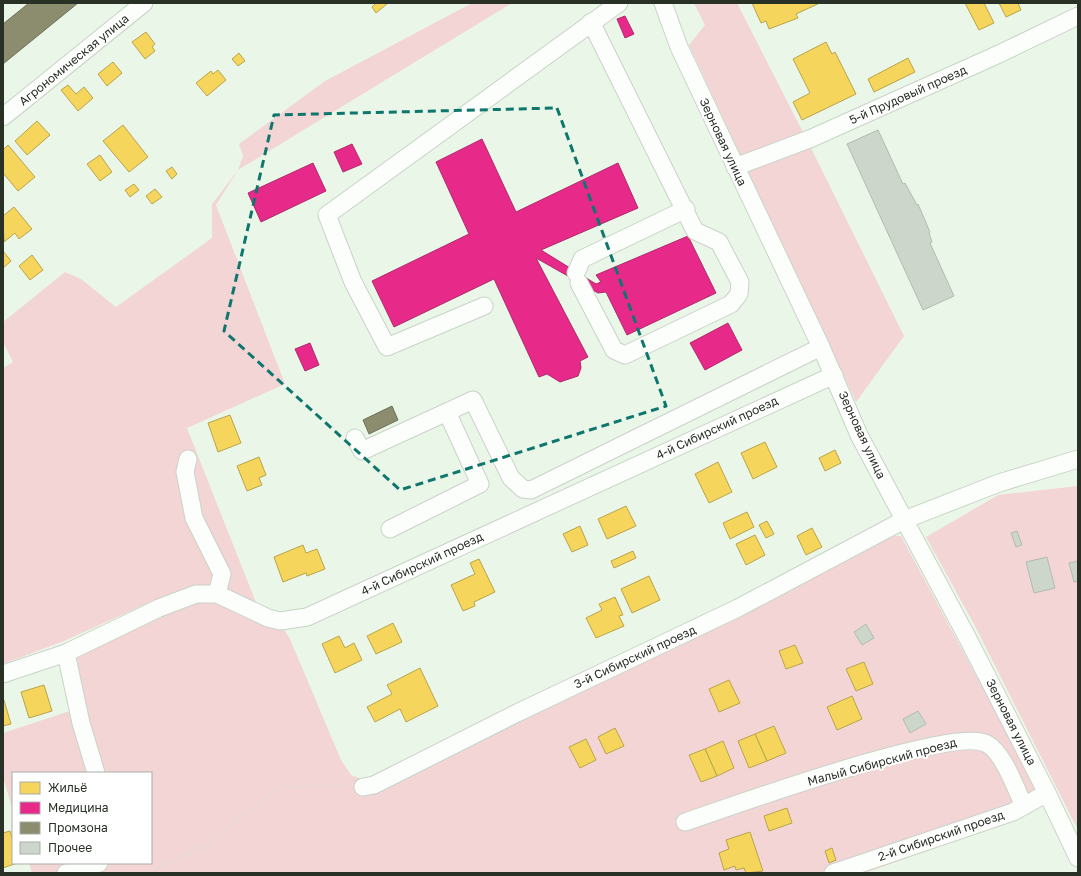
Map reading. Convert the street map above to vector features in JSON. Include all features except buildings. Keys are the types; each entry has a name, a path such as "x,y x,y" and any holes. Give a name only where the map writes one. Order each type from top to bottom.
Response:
{"street":[{"name":"Агрономическая улица","path":"3,117 144,3"},
{"path":"484,306 387,347 353,282 327,215 619,3"},
{"name":"Зерновая улица","path":"663,3 679,47 834,375 859,435 967,636 1047,793 1078,858"},
{"name":"5-й Прудовый проезд","path":"735,167 812,138 999,54 1078,16"},
{"path":"591,22 686,209 696,231 719,242 740,282 739,294 731,304 625,355 614,350 578,278 582,259 686,209"},
{"path":"355,438 362,451 473,400 511,478 523,489 531,490 821,347"},
{"name":"4-й Сибирский проезд","path":"3,674 66,653 159,608 196,594 218,594 268,618 280,621 307,617 834,375"},
{"path":"390,530 480,484 447,412"},
{"path":"188,459 185,472 194,518 222,574 218,594"},
{"name":"3-й Сибирский проезд","path":"363,787 374,785 517,713 738,608 904,520 999,483 1078,460"},
{"path":"66,653 81,723 96,772"},
{"name":"Малый Сибирский проезд","path":"685,822 834,772 949,742 976,740 988,744 998,754 1024,806"},
{"name":"2-й Сибирский проезд","path":"833,873 1013,812 1047,793"},
{"path":"66,873 96,864"}],"path":[{"path":"147,873 210,843 279,787 363,787"}],"highlighted area":[{"path":"557,108 666,406 400,490 224,331 274,115"}],"shaded area":[{"path":"472,3 512,3 238,170 243,156 239,144 325,81"},
{"path":"694,3 737,3 904,336 856,402 689,45 705,25"},
{"path":"238,170 216,205 285,384 187,428 257,605 194,586 157,599 64,641 3,664 3,368 13,362 3,342 3,322 65,272 81,279 116,307 212,238 212,204"},
{"path":"1078,486 1078,830 975,626 926,537 998,495"},
{"path":"892,536 901,536 1035,785 1031,811 1016,819 865,873 32,873 29,864 152,864 152,772 12,772 12,808 3,777 3,733 73,710 60,662 163,615 196,603 218,602 282,626 290,639 341,760 351,775 364,780 514,704 736,602"}]}
